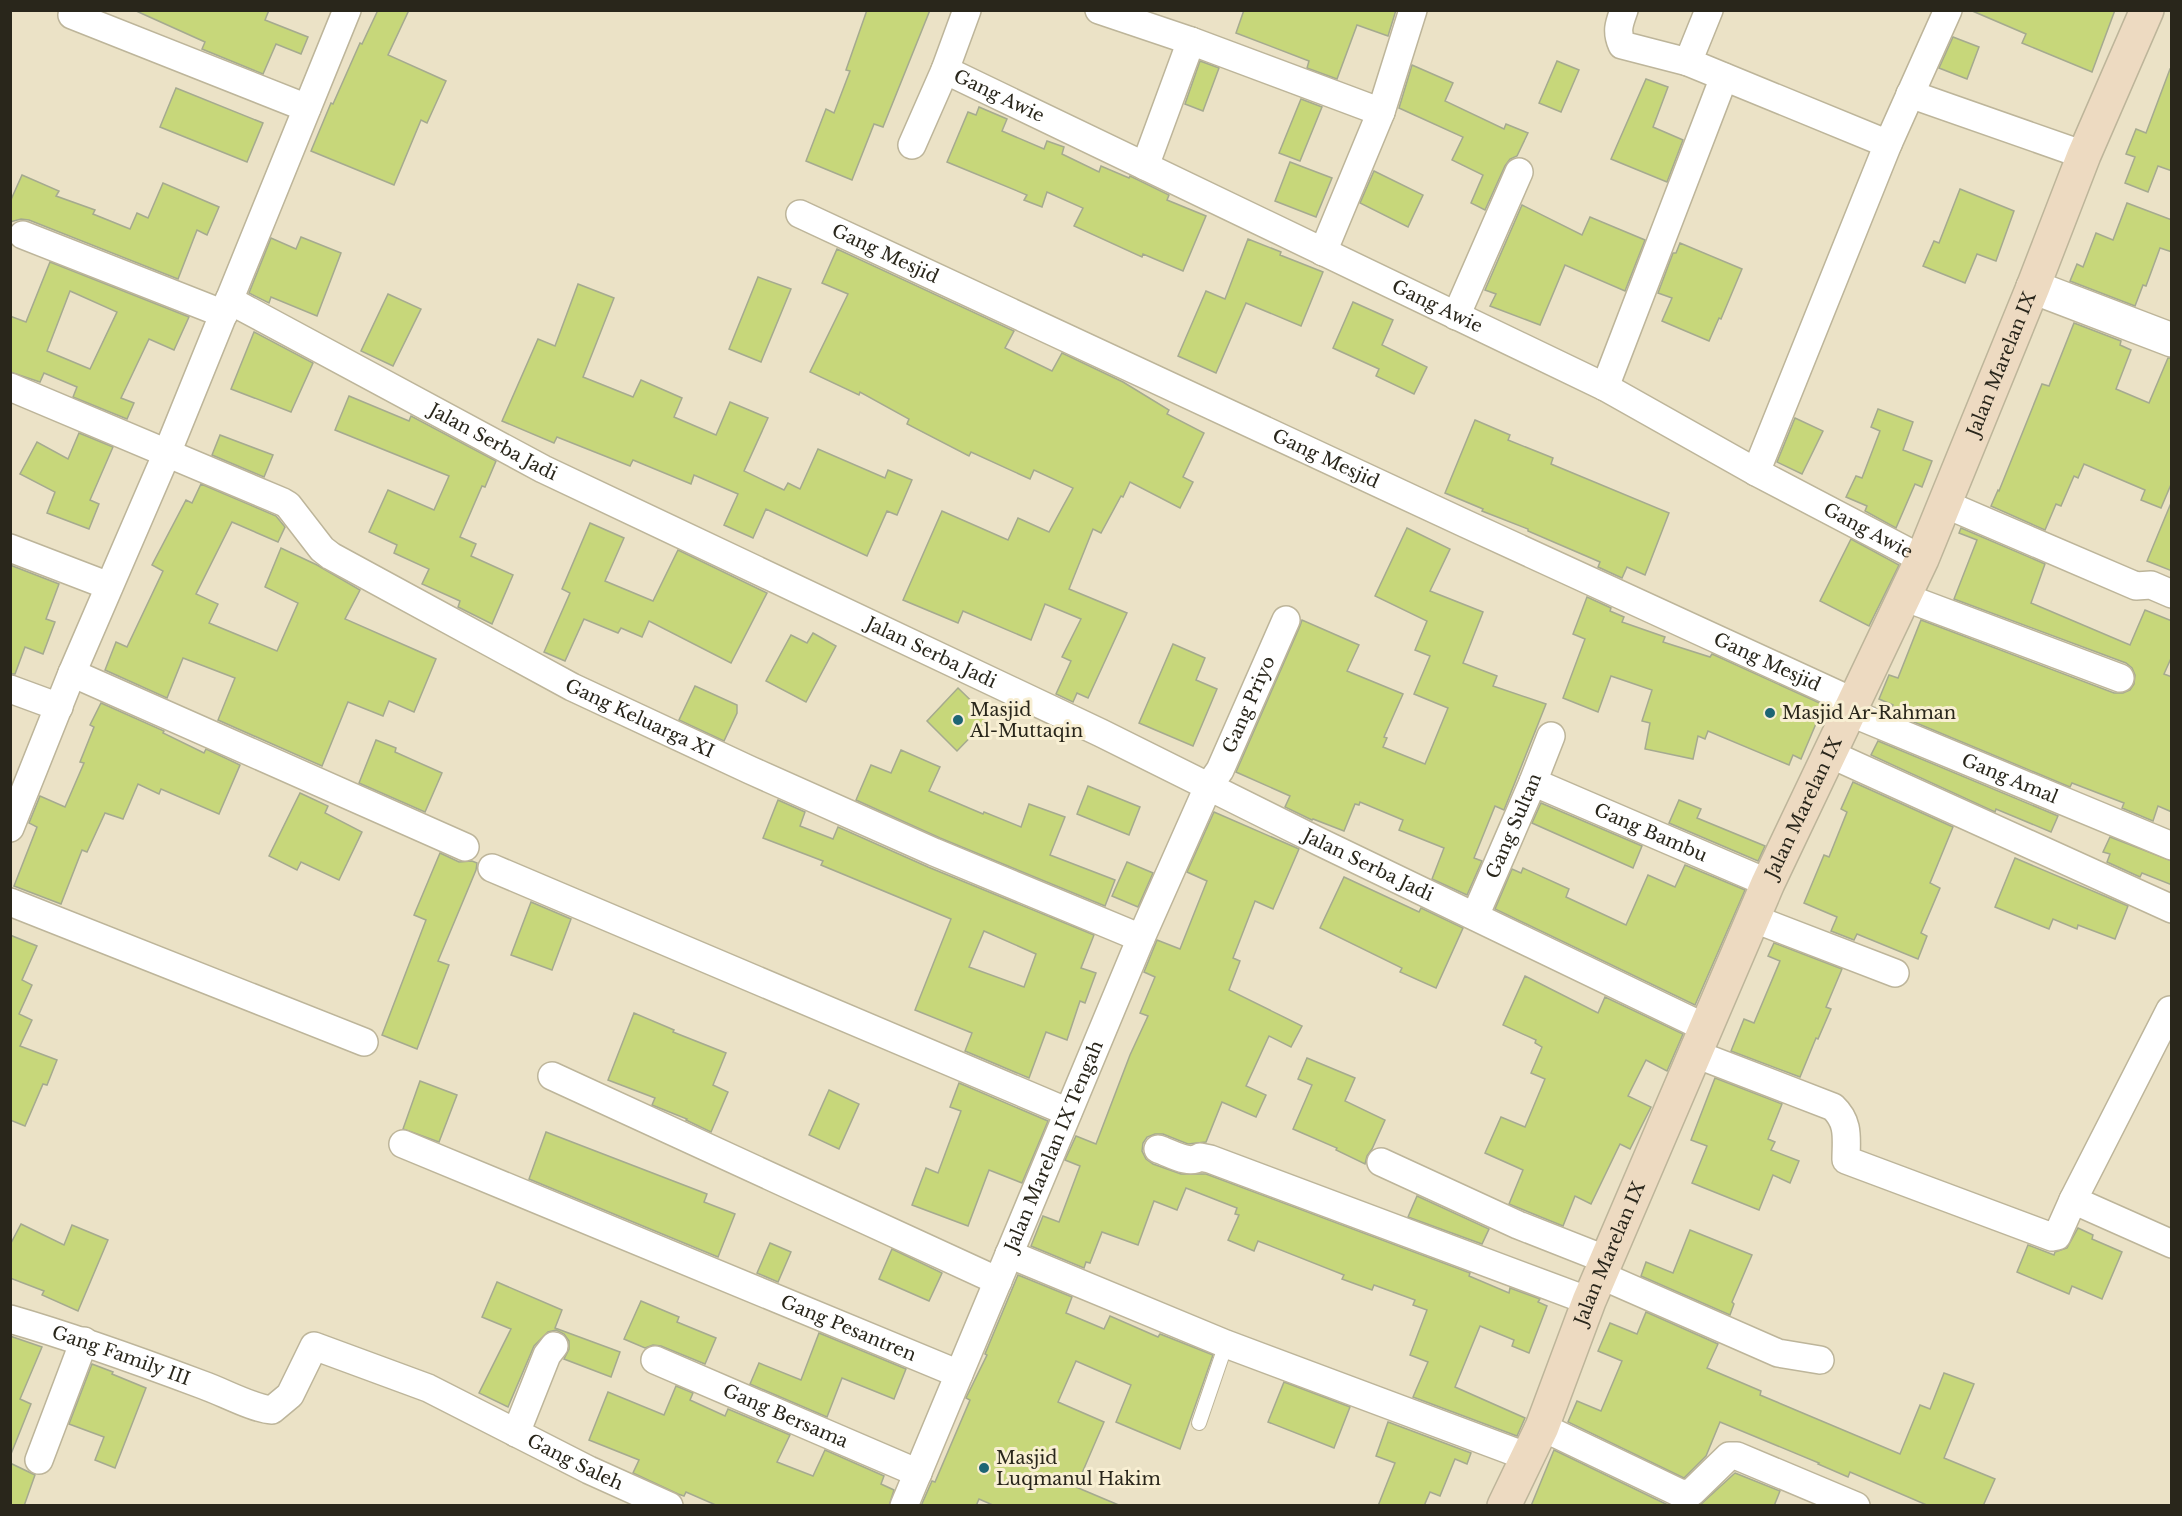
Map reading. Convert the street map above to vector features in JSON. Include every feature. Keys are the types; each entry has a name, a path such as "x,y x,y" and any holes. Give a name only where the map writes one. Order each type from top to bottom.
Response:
{"main road":[{"name":"Jalan Marelan IX","path":"1504,1506 1542,1427 1599,1279 1767,883 1922,560 2084,156 2147,10"}],"street":[{"path":"12,818 167,453 347,10"},
{"path":"912,145 945,70 967,10"},
{"path":"1099,10 1191,40 1381,111"},
{"path":"1323,252 1381,111 1413,10"},
{"path":"1624,10 1617,28 1622,45 1688,62 1888,144"},
{"path":"1688,62 1709,10"},
{"path":"1755,472 1888,144 1948,10"},
{"path":"72,15 307,108"},
{"path":"1145,166 1191,40"},
{"name":"Gang Awie","path":"945,70 1605,387 1755,472 1922,560"},
{"path":"1605,387 1724,76"},
{"path":"1910,94 2084,156"},
{"path":"1456,316 1519,172"},
{"name":"Gang Mesjid","path":"800,214 1851,707"},
{"name":"Jalan Serba Jadi","path":"23,235 226,307 543,469 1059,713 1475,916 1699,1040 1833,1107 1842,1115 1845,1122 1846,1160 2052,1238 2057,1236 2073,1200"},
{"path":"2033,287 2172,340"},
{"name":"Gang Keluarga XI","path":"10,387 288,505 322,549 331,556 572,687 933,852 1141,938"},
{"path":"1945,504 2136,586 2151,585 2172,594"},
{"path":"10,548 110,586"},
{"path":"1904,597 2120,678"},
{"name":"Gang Priyo","path":"1208,787 1220,770 1286,620"},
{"path":"72,673 465,847"},
{"path":"10,689 59,707"},
{"name":"Gang Amal","path":"1851,707 2172,846"},
{"name":"Gang Sultan","path":"1475,916 1551,736"},
{"path":"1830,754 2172,909"},
{"name":"Gang Bambu","path":"1533,782 1767,883"},
{"name":"Jalan Marelan IX Tengah","path":"904,1506 1141,938 1208,787"},
{"path":"492,868 1068,1112"},
{"path":"10,902 364,1042"},
{"path":"1752,918 1895,973"},
{"path":"2170,1010 2073,1200 2172,1244"},
{"path":"552,1076 998,1281"},
{"name":"Gang Pesantren","path":"403,1144 959,1374"},
{"path":"1158,1149 1189,1160 1200,1157 1210,1159 1599,1279 1778,1353 1820,1360"},
{"path":"1381,1162 1518,1225 1599,1279"},
{"path":"1010,1254 1226,1344 1527,1456"},
{"name":"Gang Family III","path":"10,1319 84,1341 230,1395 261,1409 272,1410 290,1395 314,1346 428,1388 516,1433"},
{"path":"39,1460 84,1341"},
{"path":"516,1433 547,1354 554,1346"},
{"name":"Gang Bersama","path":"655,1360 918,1473"},
{"path":"1542,1427 1682,1494 1692,1491 1729,1456 1737,1456 1856,1506"},
{"name":"Gang Saleh","path":"516,1433 589,1470 669,1506"}],"lane":[{"path":"1199,1423 1226,1344"}],"building":[{"path":"134,10 269,10 265,20 308,37 301,54 276,44 263,74 202,49 205,42"},
{"path":"378,10 409,10 388,55 446,81 427,123 421,120 394,185 311,151 331,103 333,104 360,43 362,44"},
{"path":"867,10 930,10 883,127 874,124 852,180 806,161 826,109 834,113 850,71 846,70"},
{"path":"1244,10 1396,10 1388,36 1357,25 1337,79 1307,68 1309,61 1236,33"},
{"path":"1970,10 2115,10 2092,72 2022,43 2026,34"},
{"path":"1953,37 1979,47 1967,79 1939,68"},
{"path":"1200,61 1219,68 1203,111 1185,104"},
{"path":"1557,61 1579,70 1561,112 1539,103"},
{"path":"1412,65 1453,83 1445,101 1504,129 1506,124 1528,133 1517,156 1510,159 1505,166 1485,210 1471,203 1483,175 1452,160 1463,137 1399,108"},
{"path":"2170,69 2172,70 2172,171 2158,166 2148,192 2125,183 2135,157 2126,154 2136,129 2146,133"},
{"path":"1646,79 1668,87 1653,127 1683,140 1667,182 1611,159"},
{"path":"176,88 263,123 247,162 160,127"},
{"path":"1301,99 1322,107 1300,161 1279,153"},
{"path":"979,107 1007,119 1002,131 1044,149 1047,141 1064,147 1062,154 1099,172 1101,166 1129,178 1130,176 1169,195 1167,200 1206,216 1183,271 1143,254 1142,257 1074,226 1083,208 1047,192 1042,207 1024,200 1027,195 947,162 968,112 976,115"},
{"path":"1290,162 1332,178 1316,217 1275,201"},
{"path":"1374,171 1423,195 1408,227 1360,203"},
{"path":"22,175 59,191 56,196 95,210 93,214 130,229 137,213 148,218 163,183 219,207 207,235 197,230 178,279 29,220 21,219 10,222 10,202"},
{"path":"1960,189 2014,211 1996,261 1977,254 1965,283 1923,266 1934,241 1939,243"},
{"path":"2127,203 2172,220 2172,252 2160,248 2146,286 2143,285 2135,306 2070,281 2077,264 2083,267 2096,233 2113,240"},
{"path":"1522,205 1582,235 1590,217 1645,240 1625,291 1565,265 1540,325 1490,306 1496,294 1485,290"},
{"path":"301,237 341,253 317,316 271,297 269,303 249,293 271,238 296,249"},
{"path":"1248,239 1323,272 1301,326 1246,303 1216,373 1178,356 1206,291 1225,299"},
{"path":"1680,243 1742,269 1709,341 1662,321 1672,298 1658,293 1673,253 1676,253"},
{"path":"837,249 1014,331 1005,348 1052,371 1062,353 1123,382 1169,410 1167,414 1204,433 1183,477 1193,482 1180,508 1130,482 1101,533 1093,529 1069,589 1127,613 1088,698 1077,693 1073,702 1056,694 1071,661 1062,657 1081,619 1045,604 1031,640 963,611 958,623 903,600 942,511 1008,540 1018,518 1049,532 1073,488 1034,470 1030,479 971,452 969,456 907,424 909,419 860,392 859,395 810,372 848,294 822,283"},
{"path":"50,262 189,317 174,350 149,339 121,398 134,403 127,419 73,397 77,387 44,373 40,382 10,372 10,316 26,322","holes":["70,291 117,312 90,369 47,351"]},
{"path":"758,277 791,289 761,362 729,349"},
{"path":"578,284 614,298 583,377 633,397 641,380 682,398 674,417 716,435 730,402 768,418 744,471 784,490 788,483 800,489 818,449 885,478 888,470 912,480 897,515 887,511 867,556 766,509 753,538 724,525 738,494 694,475 691,484 633,460 630,466 557,437 554,443 502,421 538,339 555,346"},
{"path":"388,294 421,309 393,366 361,351"},
{"path":"1353,302 1393,320 1382,345 1427,367 1414,394 1376,376 1379,369 1333,348"},
{"path":"2074,323 2121,341 2120,345 2131,350 2116,389 2149,403 2168,358 2172,358 2172,482 2161,508 2141,500 2145,490 2084,464 2078,478 2074,476 2061,506 2056,504 2045,530 1991,506 2042,384 2049,386"},
{"path":"254,332 313,363 291,412 231,389"},
{"path":"349,396 409,421 411,416 496,461 485,487 482,486 460,537 476,544 471,556 513,575 492,624 458,607 460,601 422,584 429,569 394,553 397,545 369,532 388,490 434,510 449,476 335,430"},
{"path":"1878,409 1913,422 1903,450 1932,461 1922,487 1915,484 1896,528 1865,511 1867,506 1846,497 1856,476 1862,478 1880,431 1871,427"},
{"path":"1795,418 1823,431 1802,474 1777,462"},
{"path":"1475,420 1510,435 1508,440 1553,458 1551,464 1669,513 1645,575 1627,567 1622,578 1598,567 1600,562 1445,493"},
{"path":"79,433 113,447 90,500 99,504 89,529 47,513 55,492 20,474 37,442 68,459"},
{"path":"220,435 273,455 264,477 212,455"},
{"path":"201,484 276,516 285,527 278,542 232,522 196,594 218,604 209,623 277,651 298,603 265,587 281,548 317,565 360,590 345,619 436,659 414,712 389,701 383,716 348,702 322,766 218,720 235,678 183,658 167,698 105,670 116,642 127,647 163,571 152,565 186,500 192,503"},
{"path":"2172,503 2172,571 2147,561"},
{"path":"590,523 624,538 605,581 653,601 678,550 767,593 731,663 649,621 642,637 621,628 618,633 584,619 565,661 544,652 570,593 562,589"},
{"path":"1407,528 1450,549 1430,591 1483,612 1463,663 1497,676 1493,686 1546,704 1504,810 1495,806 1474,858 1482,861 1467,895 1432,879 1444,848 1399,830 1403,820 1360,802 1359,805 1355,804 1344,831 1312,820 1285,807 1290,796 1236,772 1302,620 1359,645 1347,671 1403,694 1384,737 1387,738 1383,747 1425,764 1448,708 1414,694 1430,656 1415,650 1427,621 1375,596"},
{"path":"1961,528 2045,564 2031,603 2130,645 2145,610 2172,621 2172,656 2164,674 2172,677 2172,812 2158,806 2153,821 2122,808 2124,803 2072,783 2070,787 1890,712 1893,705 1879,699 1889,675 1898,678 1921,620 2114,693 2130,690 2134,684 2135,675 2126,663 1954,599 1977,540 1959,533"},
{"path":"1851,539 1899,565 1869,626 1820,601"},
{"path":"10,565 59,584 46,619 55,622 43,654 25,647 15,674 10,674"},
{"path":"1587,597 1624,617 1622,622 1665,637 1663,642 1710,657 1712,654 1824,705 1801,759 1793,755 1789,765 1708,731 1705,739 1698,736 1693,759 1645,749 1650,723 1642,721 1652,690 1611,676 1598,712 1563,698 1585,639 1573,634"},
{"path":"813,633 836,646 806,702 766,681 791,635 807,643"},
{"path":"1173,644 1205,658 1196,680 1217,689 1193,746 1139,723"},
{"path":"695,686 737,705 737,713 724,741 679,720"},
{"name":"Masjid Al-Muttaqin","path":"958,688 989,718 957,751 927,721"},
{"path":"101,703 164,731 163,733 204,753 206,749 240,765 219,814 161,789 159,794 138,784 123,819 105,813 87,852 82,850 61,904 14,886 37,827 29,823 40,796 65,807 84,763 80,762 94,727 90,725"},
{"path":"376,740 396,748 395,752 442,773 425,812 359,783"},
{"path":"1878,741 2058,816 2051,832 1996,809 1995,812 1871,755"},
{"path":"901,750 940,767 929,791 983,814 984,812 1021,827 1029,804 1065,817 1050,855 1115,880 1105,906 940,838 856,800 871,765 891,773"},
{"path":"1853,782 1953,827 1930,883 1940,888 1921,933 1927,936 1918,959 1857,934 1854,940 1831,931 1837,917 1804,903 1824,855 1829,857 1847,812 1841,809"},
{"path":"1088,786 1140,807 1129,835 1077,814"},
{"path":"300,793 328,806 325,813 362,832 339,880 301,862 297,870 269,856"},
{"path":"778,800 805,812 800,826 833,839 838,827 928,867 1094,935 1081,968 1096,973 1085,1003 1080,1001 1067,1040 1046,1032 1029,1078 965,1051 972,1033 915,1010 951,919 821,865 823,861 763,838","holes":["984,931 1036,954 1024,987 969,967"]},
{"path":"1679,800 1701,809 1697,818 1765,846 1758,861 1669,823"},
{"path":"1541,803 1642,846 1633,868 1532,823"},
{"path":"1214,812 1299,849 1273,909 1255,901 1233,958 1240,961 1229,990 1302,1026 1291,1047 1269,1036 1246,1086 1266,1095 1256,1117 1222,1102 1206,1142 1188,1144 1163,1134 1155,1134 1147,1137 1142,1151 1146,1159 1153,1164 1181,1174 1206,1174 1470,1273 1469,1276 1509,1293 1510,1288 1540,1299 1538,1302 1547,1306 1529,1353 1512,1346 1514,1340 1480,1326 1455,1387 1525,1418 1517,1436 1413,1397 1428,1362 1410,1355 1427,1310 1413,1305 1415,1300 1374,1285 1372,1290 1342,1279 1344,1275 1258,1241 1254,1251 1228,1240 1239,1215 1235,1214 1237,1208 1186,1188 1177,1210 1154,1201 1138,1245 1102,1232 1090,1263 1086,1262 1084,1268 1031,1246 1043,1216 1059,1222 1080,1166 1065,1160 1076,1136 1096,1144 1130,1055 1148,1016 1140,1013 1155,977 1144,972 1157,940 1180,949 1207,881 1187,872"},
{"path":"2110,837 2172,861 2172,885 2142,873 2140,877 2107,862 2110,854 2103,852"},
{"path":"440,853 459,862 477,863 438,961 449,965 417,1049 382,1035 426,920 414,915"},
{"path":"2015,858 2128,906 2115,939 2078,925 2077,929 2053,919 2049,929 1995,907"},
{"path":"1127,862 1153,873 1138,907 1112,896"},
{"path":"1685,865 1745,890 1695,1005 1495,909 1512,869 1521,873 1523,868 1569,889 1566,897 1626,925 1648,875 1675,887"},
{"path":"1344,877 1419,912 1421,908 1463,928 1436,988 1400,972 1402,968 1320,928"},
{"path":"531,902 571,919 552,970 511,955"},
{"path":"10,935 37,946 22,980 32,985 19,1014 32,1020 20,1046 57,1060 47,1085 43,1084 25,1126 10,1120"},
{"path":"1774,943 1842,969 1826,1007 1831,1009 1800,1077 1731,1051 1744,1019 1754,1023 1780,961 1768,956"},
{"path":"1525,976 1598,1013 1605,997 1683,1034 1667,1071 1646,1060 1628,1096 1651,1107 1630,1149 1620,1144 1591,1204 1575,1196 1563,1226 1509,1204 1523,1170 1485,1153 1501,1117 1525,1127 1545,1079 1531,1073 1542,1047 1535,1043 1536,1040 1503,1025"},
{"path":"634,1013 674,1030 673,1032 726,1053 713,1085 728,1092 711,1132 687,1119 652,1105 655,1098 608,1080"},
{"path":"1307,1058 1355,1078 1345,1101 1385,1120 1365,1164 1336,1150 1337,1148 1293,1129 1312,1085 1298,1079"},
{"path":"1715,1078 1782,1104 1768,1139 1775,1142 1771,1150 1799,1161 1790,1183 1773,1175 1759,1210 1692,1183 1707,1146 1691,1140"},
{"path":"420,1081 457,1095 439,1142 403,1129"},
{"path":"959,1083 1048,1121 1022,1183 989,1170 968,1226 912,1205 926,1168 938,1173 961,1111 950,1107"},
{"path":"829,1090 859,1104 839,1149 809,1135"},
{"path":"546,1132 707,1194 704,1202 735,1214 718,1257 529,1179"},
{"path":"1417,1196 1489,1229 1482,1244 1408,1217"},
{"path":"21,1224 64,1245 72,1225 108,1240 78,1311 42,1295 44,1291 10,1278 10,1245"},
{"path":"2078,1228 2093,1235 2092,1239 2122,1252 2102,1299 2072,1286 2069,1294 2017,1272 2028,1245 2054,1255 2055,1252 2067,1248"},
{"path":"1690,1230 1752,1255 1732,1302 1734,1304 1730,1315 1641,1276 1646,1262 1673,1273"},
{"path":"770,1243 791,1252 778,1282 757,1273"},
{"path":"892,1249 942,1273 929,1301 879,1279"},
{"path":"1018,1275 1072,1297 1066,1313 1104,1329 1110,1316 1158,1337 1160,1334 1213,1355 1180,1449 1116,1422 1131,1385 1076,1361 1058,1402 1104,1422 1076,1487 1121,1506 995,1506 979,1499 976,1506 921,1506 932,1481 935,1482 970,1400 966,1398 987,1355 985,1354"},
{"path":"497,1282 562,1310 555,1328 620,1352 611,1377 564,1359 569,1349 569,1341 564,1334 556,1330 548,1332 534,1346 508,1407 479,1393 511,1329 482,1317"},
{"path":"641,1301 679,1317 677,1322 716,1338 705,1364 661,1346 653,1345 645,1348 624,1339"},
{"path":"1646,1312 1718,1344 1707,1368 1761,1391 1760,1395 1900,1454 1920,1405 1930,1409 1944,1373 1974,1384 1944,1458 1995,1479 1983,1506 1929,1506 1850,1472 1848,1477 1720,1422 1706,1456 1684,1478 1568,1422 1577,1401 1601,1411 1622,1361 1598,1351 1610,1323 1637,1334"},
{"path":"819,1333 906,1369 894,1399 842,1378 827,1417 750,1384 759,1363 801,1380"},
{"path":"10,1336 42,1347 20,1399 31,1404 11,1454"},
{"path":"92,1364 146,1388 115,1468 95,1460 104,1437 69,1424"},
{"path":"1284,1382 1350,1407 1334,1448 1268,1422"},
{"path":"676,1386 693,1393 690,1400 725,1416 728,1409 790,1435 777,1462 813,1476 825,1450 884,1476 881,1484 894,1490 889,1506 718,1506 686,1492 684,1496 678,1494 633,1473 639,1460 589,1440 608,1392 664,1415"},
{"path":"1388,1422 1471,1453 1467,1464 1455,1459 1440,1496 1430,1492 1424,1506 1378,1506 1395,1463 1376,1456"},
{"path":"1554,1450 1670,1506 1531,1506"},
{"path":"10,1463 35,1475 24,1506 10,1506"},
{"path":"1735,1473 1780,1491 1774,1506 1699,1506"}],"place":[{"name":"Masjid Ar-Rahman","path":"1770,713"},
{"name":"Masjid Al-Muttaqin","path":"958,720"},
{"name":"Masjid Luqmanul Hakim","path":"984,1468"}]}
